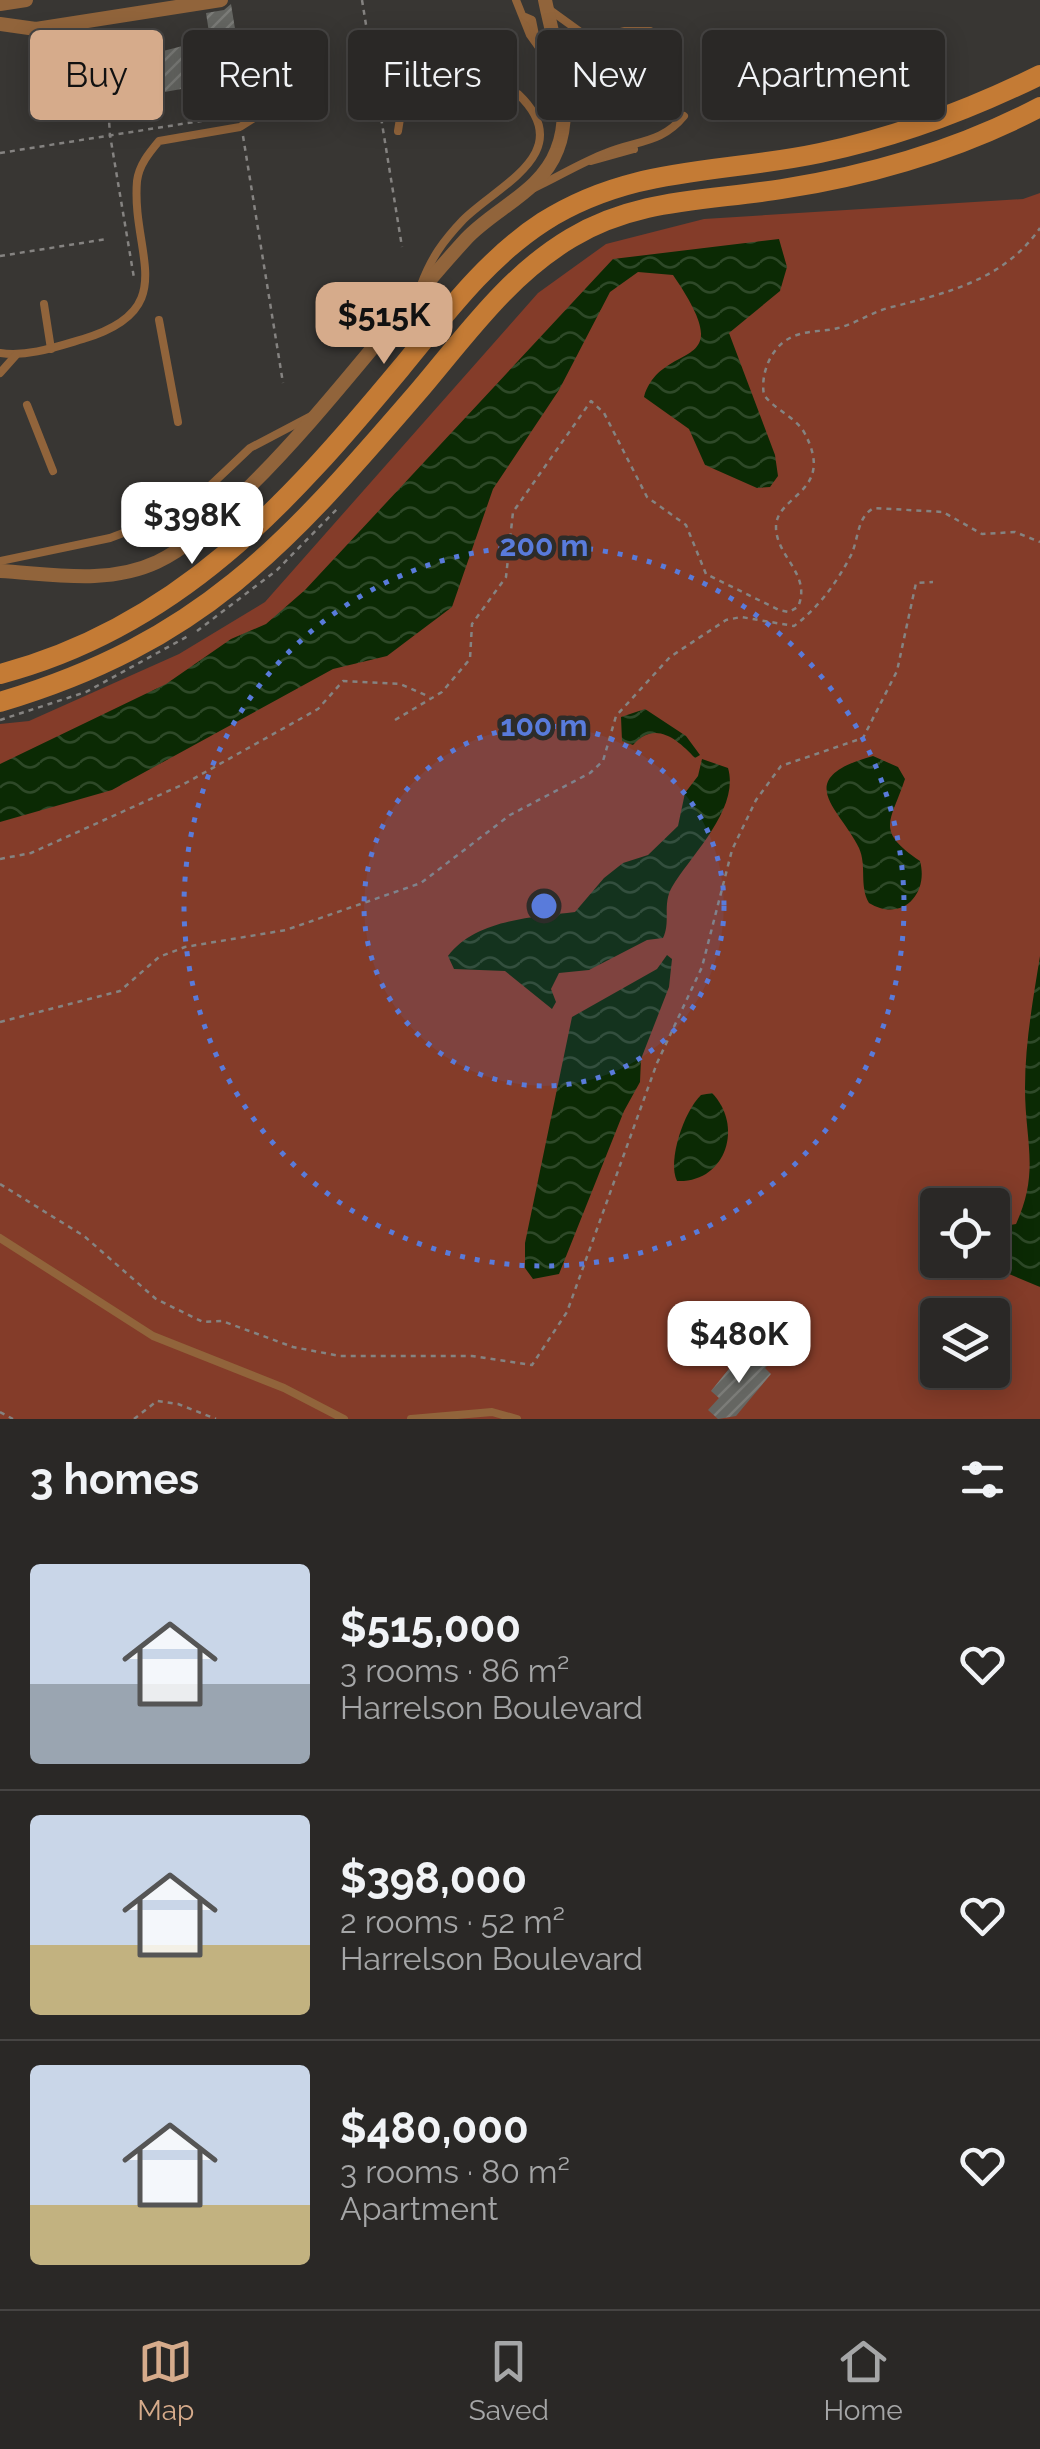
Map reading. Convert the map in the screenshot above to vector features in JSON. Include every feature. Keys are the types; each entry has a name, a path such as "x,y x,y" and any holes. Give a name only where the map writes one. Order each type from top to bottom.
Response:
{"main road":[{"path":"0,674 51,658 122,625 237,548 296,490 488,267 551,217 600,193 658,174 774,162 884,138 992,99 1040,75"},
{"path":"0,702 50,687 137,649 247,576 296,532 500,296 576,235 641,207 778,190 884,167 960,142 1040,106"}],"street":[{"path":"0,4 26,0"},
{"path":"3,28 36,30 221,0"},
{"path":"0,571 119,575 156,563 204,530 317,413 470,235 526,192 546,171 561,138 562,120"}],"lane":[{"path":"516,0 530,35 537,42"},
{"path":"544,8 575,30"},
{"path":"398,130 402,106 418,96 496,84 518,94 534,114 539,140 527,170 466,217 433,252 418,294"},
{"path":"526,192 620,148 637,146 672,131 684,116"},
{"path":"0,363 16,355 115,330 136,310 148,273 137,182 141,166 158,141 241,126 251,120"},
{"path":"44,304 51,349"},
{"path":"159,320 178,422"},
{"path":"0,345 16,355"},
{"path":"0,353 16,355"},
{"path":"0,373 16,355"},
{"path":"27,405 52,472"},
{"path":"0,561 110,538 171,516 194,501 250,448 317,413"},
{"path":"0,1238 153,1336 284,1388 344,1419"},
{"path":"411,1419 492,1412 517,1419"}],"path":[{"path":"362,0 402,247"},
{"path":"109,120 135,284"},
{"path":"0,152 201,120"},
{"path":"240,120 283,383"},
{"path":"396,720 450,685 470,659 472,624 506,577 509,532 522,493 591,402 604,413 647,498 686,525 706,574 780,610 789,612 798,607 802,584 776,528 780,512 808,487 813,453 797,422 764,395 763,372 770,359 793,336 840,328 982,278 1029,246 1040,228"},
{"path":"0,256 107,238"},
{"path":"0,720 86,692 187,638 277,570 338,508"},
{"path":"0,1022 120,991 158,958 184,946 286,930 421,883 510,816 590,773 603,760 616,716 670,658 726,620 741,617 794,626 815,610 852,555 862,520 874,508 943,512 982,534 1016,532 1040,542"},
{"path":"0,1184 84,1236 156,1299 203,1322 222,1321 292,1347 340,1356 472,1356 532,1365 567,1312 657,1063 702,967 732,850 756,800 781,766 863,738 897,671 916,584 934,582"},
{"path":"0,859 31,852 184,784 318,709 343,680 400,684 431,697"},
{"path":"134,1419 157,1402 178,1404 216,1419"},
{"path":"0,1412 13,1419"}],"shaded area":[{"path":"1040,193 1040,1419 0,1419 0,724 29,721 179,654 265,602 538,293 606,244 704,219 1023,199"}],"water":[{"path":"779,239 787,267 780,291 729,333 775,455 778,476 770,487 757,488 705,465 689,429 644,397 653,379 699,343 701,329 693,307 673,275 638,272 610,292 559,390 493,489 452,607 387,656 333,669 112,790 0,822 0,764 166,684 231,639 266,624 305,590 613,259"},
{"path":"645,709 686,736 700,755 695,758 681,744 658,733 633,745 622,741 621,717"},
{"path":"873,756 898,767 905,779 891,816 891,833 920,861 922,873 917,894 892,910 869,903 859,848 828,796 827,785 833,775"},
{"path":"702,759 728,768 727,799 712,831 672,887 663,938 647,940 589,970 559,973 551,989 556,1002 552,1009 505,971 454,969 448,956 473,935 506,922 575,912 604,878 623,863 648,855 678,826 685,793 698,776"},
{"path":"667,955 672,959 669,987 641,1059 640,1082 624,1111 559,1274 533,1279 525,1268 525,1243 572,1017 657,969"},
{"path":"1040,956 1040,1287 1010,1274 1010,1225 1016,1224 1028,1188 1025,1071"},
{"path":"712,1093 727,1121 725,1150 708,1173 677,1181 674,1161 683,1124 701,1095"}],"building":[{"path":"231,4 235,30 209,30 206,13 224,10"},
{"path":"183,46 183,89 163,92 163,51"},
{"path":"760,1354 770,1363 765,1368 771,1374 736,1416 718,1419 708,1410 719,1398 711,1391 740,1355 748,1362"}]}
